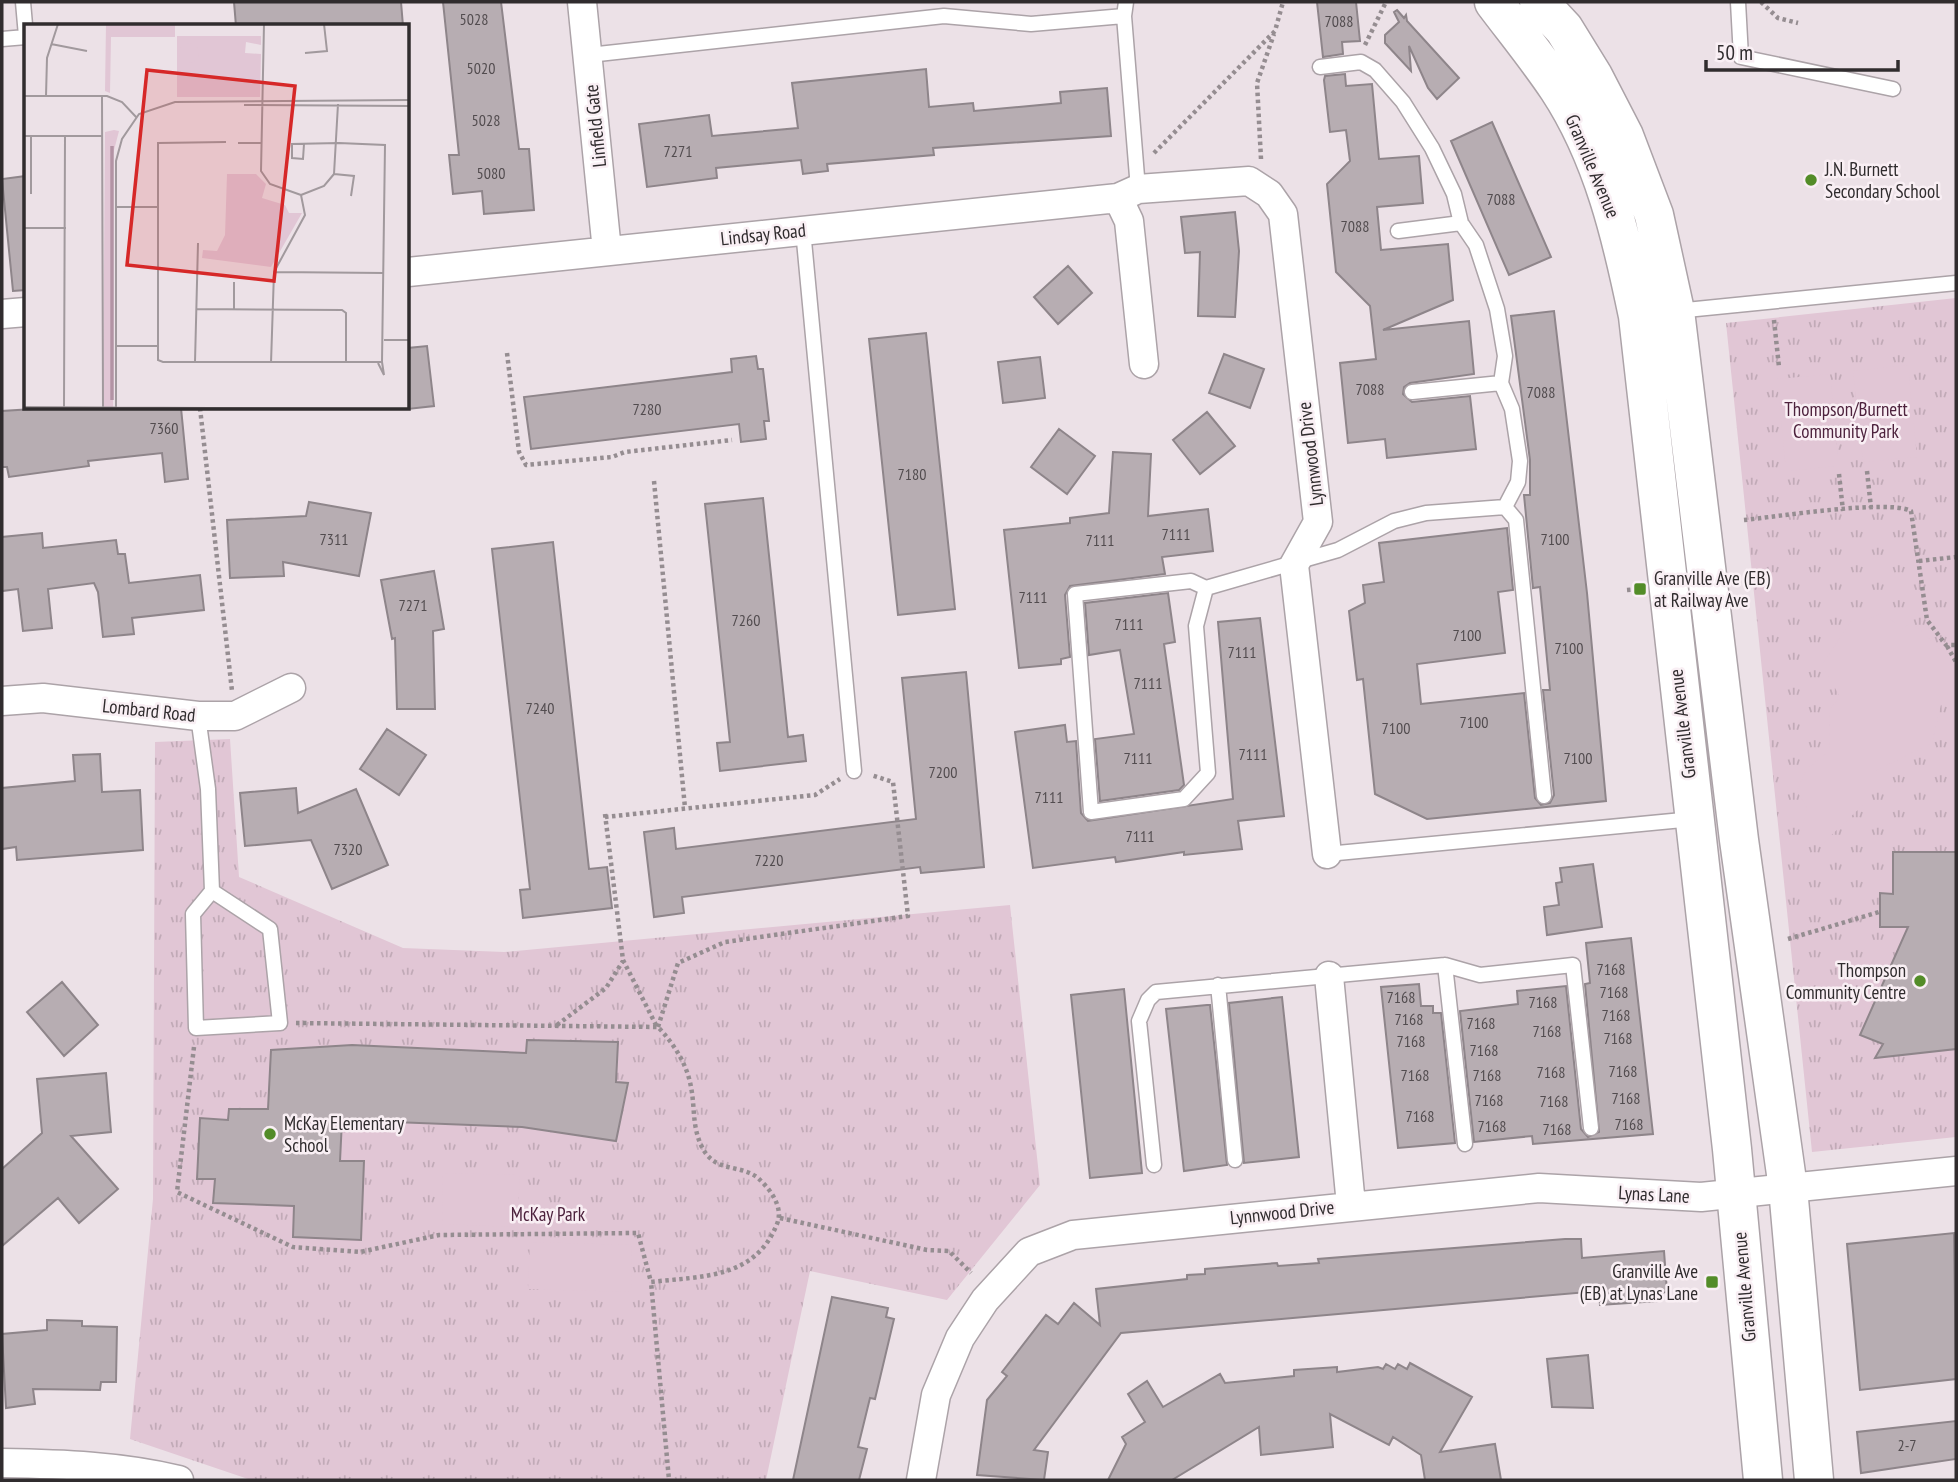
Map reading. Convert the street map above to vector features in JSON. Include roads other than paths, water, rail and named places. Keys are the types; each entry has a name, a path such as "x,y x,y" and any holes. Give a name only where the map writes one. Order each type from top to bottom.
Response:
{"main road":[{"name":"Granville Avenue","path":"1493,2 1559,90 1588,148 1657,314 1735,813 1788,1188 1814,1480"},
{"name":"Granville Avenue","path":"1552,11 1593,76 1624,136 1654,215 1657,314 1693,819 1736,1193 1763,1480"}],"street":[{"name":"Linfield Gate","path":"583,2 607,251"},
{"name":"Lindsay Road","path":"410,272 1249,181 1276,204"},
{"path":"1128,193 1144,364"},
{"name":"Lynnwood Drive","path":"1276,204 1318,522 1294,565"},
{"path":"2,314 24,312"},
{"path":"1294,565 1327,854"},
{"name":"Lombard Road","path":"2,701 43,698 198,716 235,716 291,688"},
{"name":"Lynnwood Drive","path":"921,1480 936,1395 960,1338 985,1300 1029,1252 1073,1235 1352,1205 1329,976"},
{"name":"Lynas Lane","path":"1352,1205 1539,1188 1701,1197 1956,1171"},
{"path":"2,1463 85,1473 145,1472 179,1480"}],"lane":[{"path":"23,2 25,24"},
{"path":"1738,2 1741,57 1892,89"},
{"path":"589,55 944,16 1031,24 1125,9 1128,193"},
{"path":"2,39 24,36"},
{"path":"1320,67 1361,62 1375,70 1403,102 1432,148 1454,194 1461,223 1476,245 1497,309 1505,356 1502,383 1512,409 1520,461 1518,482 1505,507"},
{"path":"1398,231 1461,223"},
{"path":"803,230 854,771"},
{"path":"1657,314 1956,283"},
{"path":"1412,392 1502,383"},
{"path":"1206,588 1196,626 1208,774 1184,799 1091,812 1074,594 1191,581 1206,588 1294,565 1338,550 1394,521 1426,513 1505,507"},
{"path":"1505,507 1516,520 1544,796"},
{"path":"198,716 208,789 212,891 193,914 196,1028 280,1023 270,929 212,891"},
{"path":"1327,854 1693,819"},
{"path":"1445,965 1465,1144"},
{"path":"1154,1165 1139,1021 1148,1000 1156,992 1445,965 1480,975 1573,965 1591,1128"},
{"path":"1218,985 1236,1160"}],"place":[{"name":"J.N. Burnett Secondary School","path":"1811,180"},
{"name":"Granville Ave (EB) at Railway Ave","path":"1640,589"},
{"name":"Thompson Community Centre","path":"1920,981"},
{"name":"McKay Elementary School","path":"270,1134"},
{"name":"Granville Ave (EB) at Lynas Lane","path":"1712,1282"}],"park label":[{"name":"Thompson/Burnett Community Park","path":"1846,420"},
{"name":"McKay Park","path":"548,1214"}]}
